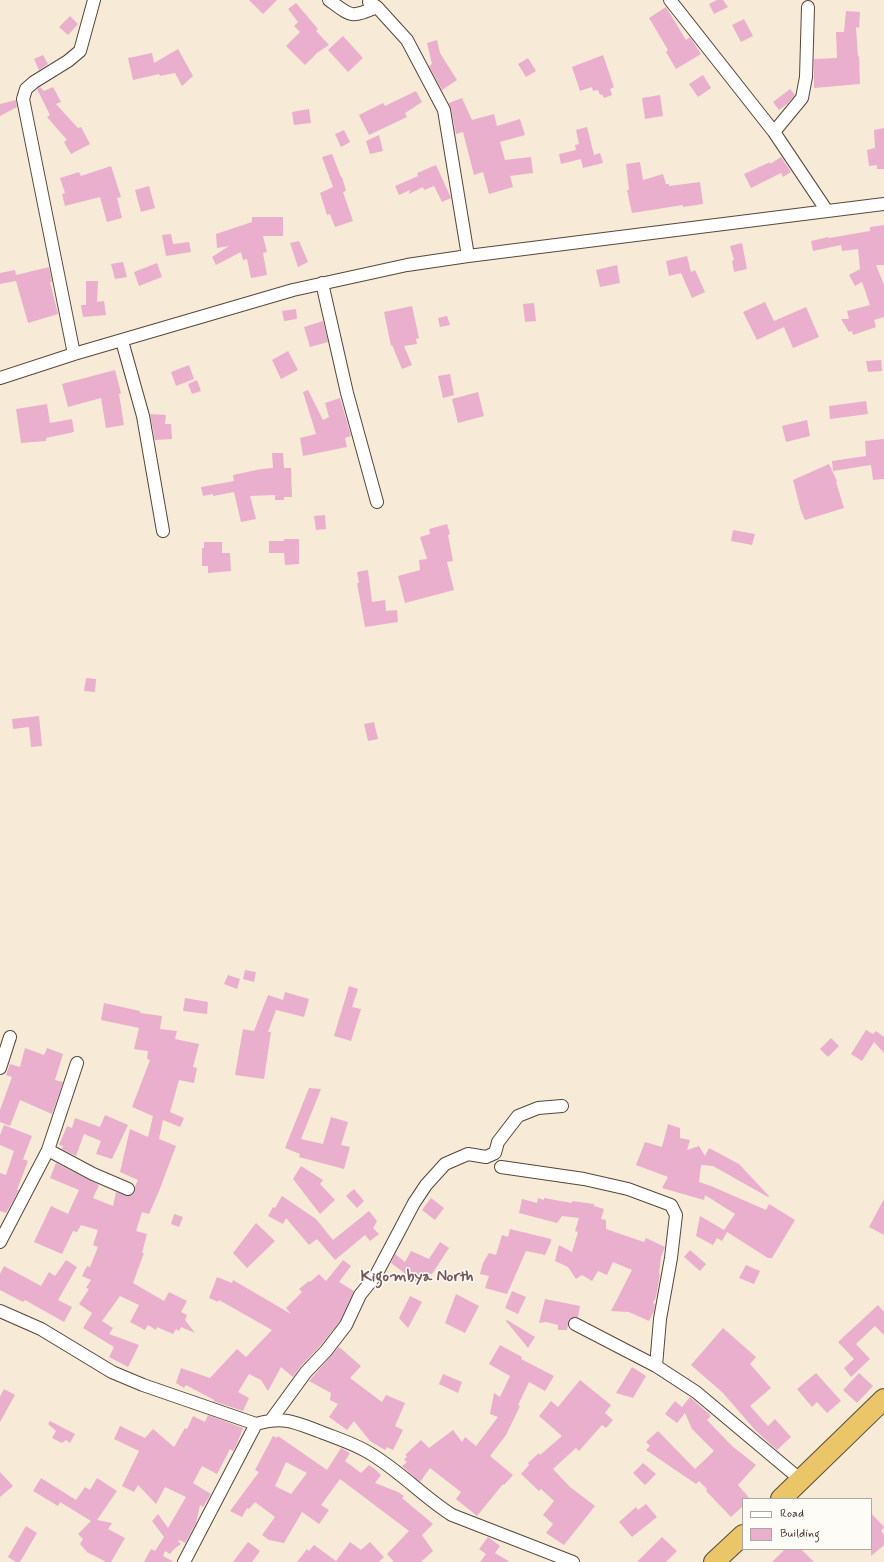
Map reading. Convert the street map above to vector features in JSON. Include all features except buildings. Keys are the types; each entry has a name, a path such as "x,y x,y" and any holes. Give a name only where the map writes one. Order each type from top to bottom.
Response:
{"highway":[{"path":"782,1498 884,1399"},
{"path":"714,1562 742,1536"}],"street":[{"path":"74,354 24,99 26,89 34,82 68,61 80,51 94,0"},
{"path":"329,0 352,15 359,15 374,3 406,40 444,110 468,256"},
{"path":"670,0 774,132 827,211"},
{"path":"774,132 802,98 806,77 808,7"},
{"path":"0,378 74,354 293,290 407,265 884,204"},
{"path":"322,283 347,393 377,502"},
{"path":"122,341 143,416 163,531"},
{"path":"0,1068 10,1037"},
{"path":"0,1242 48,1150 77,1063"},
{"path":"272,1420 306,1372 326,1351 346,1325 360,1295 376,1275 414,1203 426,1185 445,1164 468,1154 486,1157 495,1153 498,1142 518,1116 538,1108 562,1106"},
{"path":"48,1150 93,1174 128,1189"},
{"path":"501,1167 599,1182 628,1189 671,1205 676,1215 671,1258 660,1319 656,1366"},
{"path":"0,1311 40,1329 112,1372 143,1385 256,1424 272,1420 294,1422 366,1451 395,1471 437,1505 452,1515 573,1562"},
{"path":"575,1324 656,1366 696,1392 716,1407 801,1480"},
{"path":"184,1562 256,1424"}],"district":[{"name":"Kigombya North","path":"417,1278"}]}
